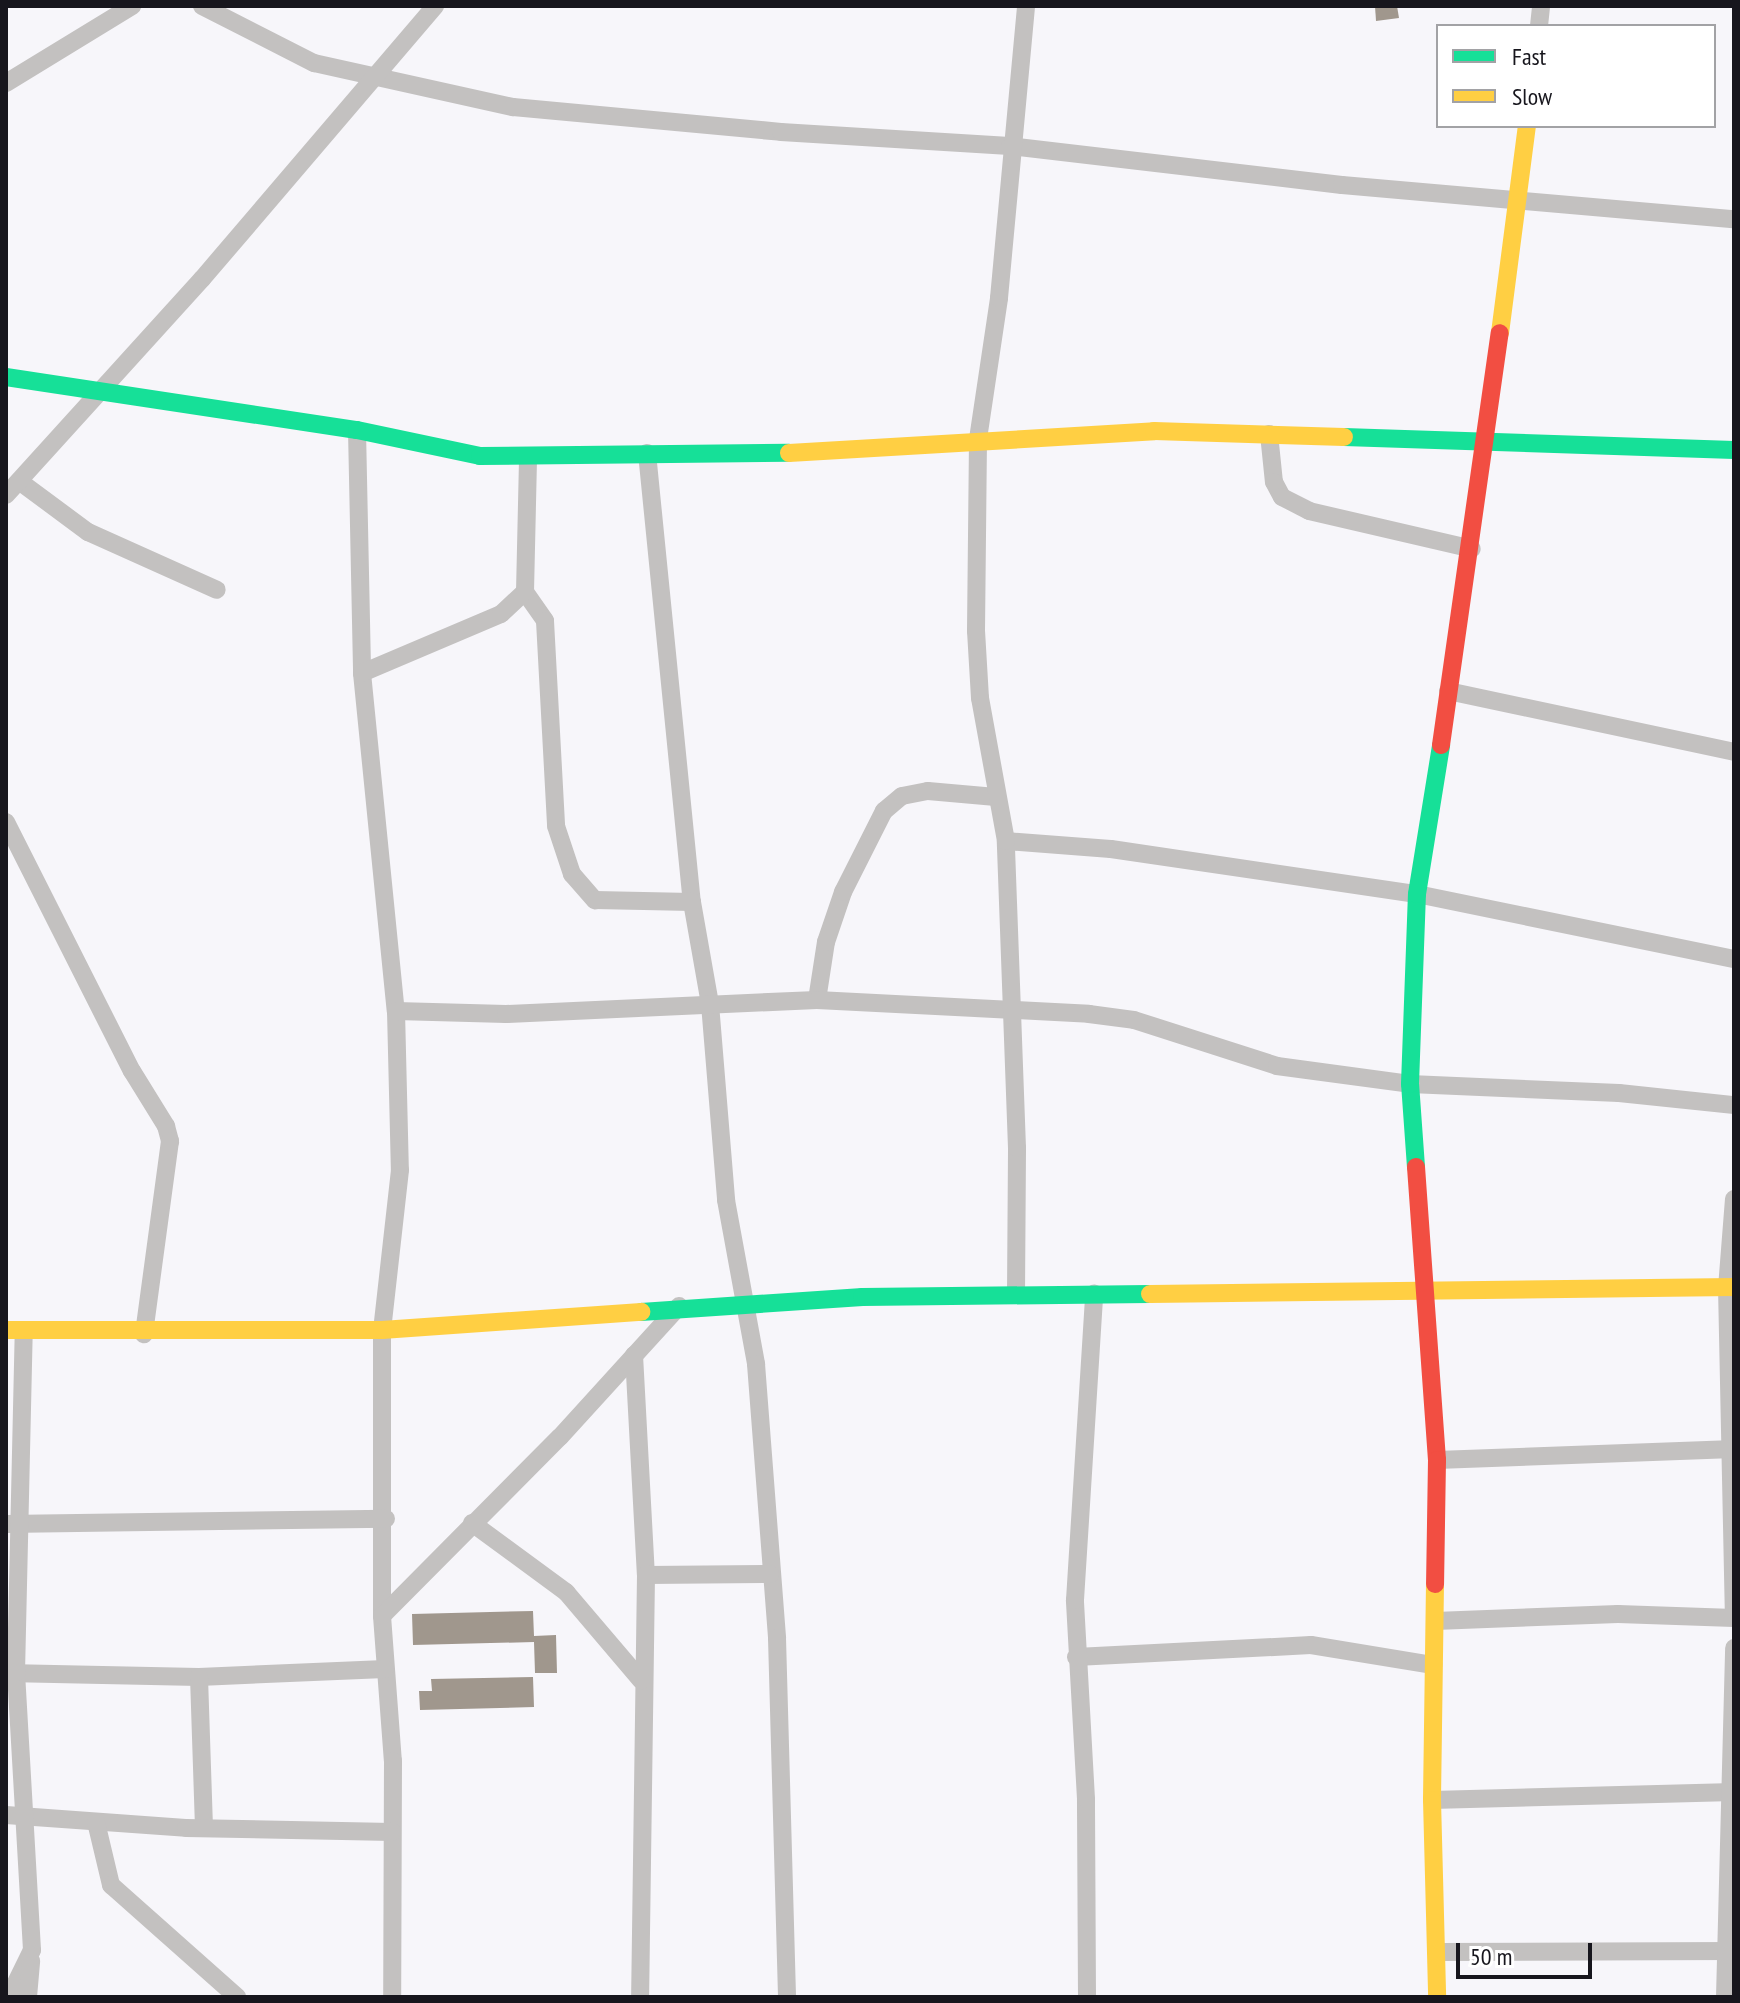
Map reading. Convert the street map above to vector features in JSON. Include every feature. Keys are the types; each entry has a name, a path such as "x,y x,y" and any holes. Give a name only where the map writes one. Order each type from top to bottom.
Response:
{"street":[{"path":"6,83 132,6"},
{"path":"202,6 314,63 369,78 554,111 1010,146 1734,219"},
{"path":"217,590 99,538 12,488 307,159 369,78 435,6"},
{"path":"1016,1294 1014,1014 1006,841 996,797 976,631 978,439 999,298 1010,146 1026,6"},
{"path":"1437,1997 1432,1800 1437,1460 1410,1084 1417,894 1472,549 1483,440 1527,128"},
{"path":"6,377 100,388 357,430 480,456 801,453 978,439 1154,431 1734,450"},
{"path":"357,430 362,673 396,1011 400,1170 382,1330 386,1519 382,1616 392,1832 392,1997"},
{"path":"1269,434 1274,482 1282,497 1309,511 1472,549"},
{"path":"647,453 692,902 710,1004 726,1200 756,1364 777,1638 787,1997"},
{"path":"528,456 525,592 545,621 556,826 572,874 595,900 692,902"},
{"path":"362,673 501,614 525,592"},
{"path":"1448,691 1734,752"},
{"path":"817,1000 826,942 843,892 884,811 902,796 928,791 996,797"},
{"path":"6,822 132,1071 166,1126 170,1141 144,1334"},
{"path":"1006,841 1111,849 1417,894 1734,959"},
{"path":"396,1011 506,1014 817,1000 1134,1020 1277,1066 1410,1084 1619,1093 1734,1105"},
{"path":"1435,1621 1618,1614 1734,1616 1731,1287 1734,1199"},
{"path":"28,1997 32,1950 14,1815 11,1673 15,1331 144,1334 382,1330 679,1306 747,1306 1016,1294 1731,1287"},
{"path":"1087,1997 1086,1799 1076,1657 1094,1294"},
{"path":"382,1616 679,1306"},
{"path":"634,1355 646,1575 641,1680 640,1997"},
{"path":"1437,1460 1732,1449"},
{"path":"14,1525 386,1519"},
{"path":"472,1523 566,1592 641,1680"},
{"path":"646,1575 770,1574"},
{"path":"1076,1657 1311,1645 1433,1665"},
{"path":"1725,1997 1730,1951 1734,1648"},
{"path":"11,1673 199,1677 385,1669"},
{"path":"199,1677 204,1826"},
{"path":"1432,1800 1734,1792"},
{"path":"14,1815 96,1822 392,1832"},
{"path":"96,1822 111,1885 237,1997"},
{"path":"9,1997 32,1950"},
{"path":"1438,1952 1730,1951"}],"building":[{"path":"1375,6 1397,6 1399,18 1376,21"},
{"path":"533,1611 534,1636 556,1635 557,1673 535,1673 534,1642 413,1645 412,1614"},
{"path":"533,1677 534,1707 420,1710 419,1691 432,1691 431,1679"}],"traffic: fast":[{"path":"6,377 357,430 480,456 789,453"},
{"path":"1344,437 1734,450"},
{"path":"1416,1167 1410,1084 1417,894 1441,745"},
{"path":"641,1312 862,1297 1150,1294"}],"traffic: slow":[{"path":"1500,333 1527,128"},
{"path":"789,453 1154,431 1344,437"},
{"path":"1150,1294 1734,1287"},
{"path":"6,1330 382,1330 641,1312"},
{"path":"1435,1584 1432,1800 1437,1997"}],"traffic: jam":[{"path":"1441,745 1500,333"},
{"path":"1416,1167 1437,1460 1435,1584"}]}
